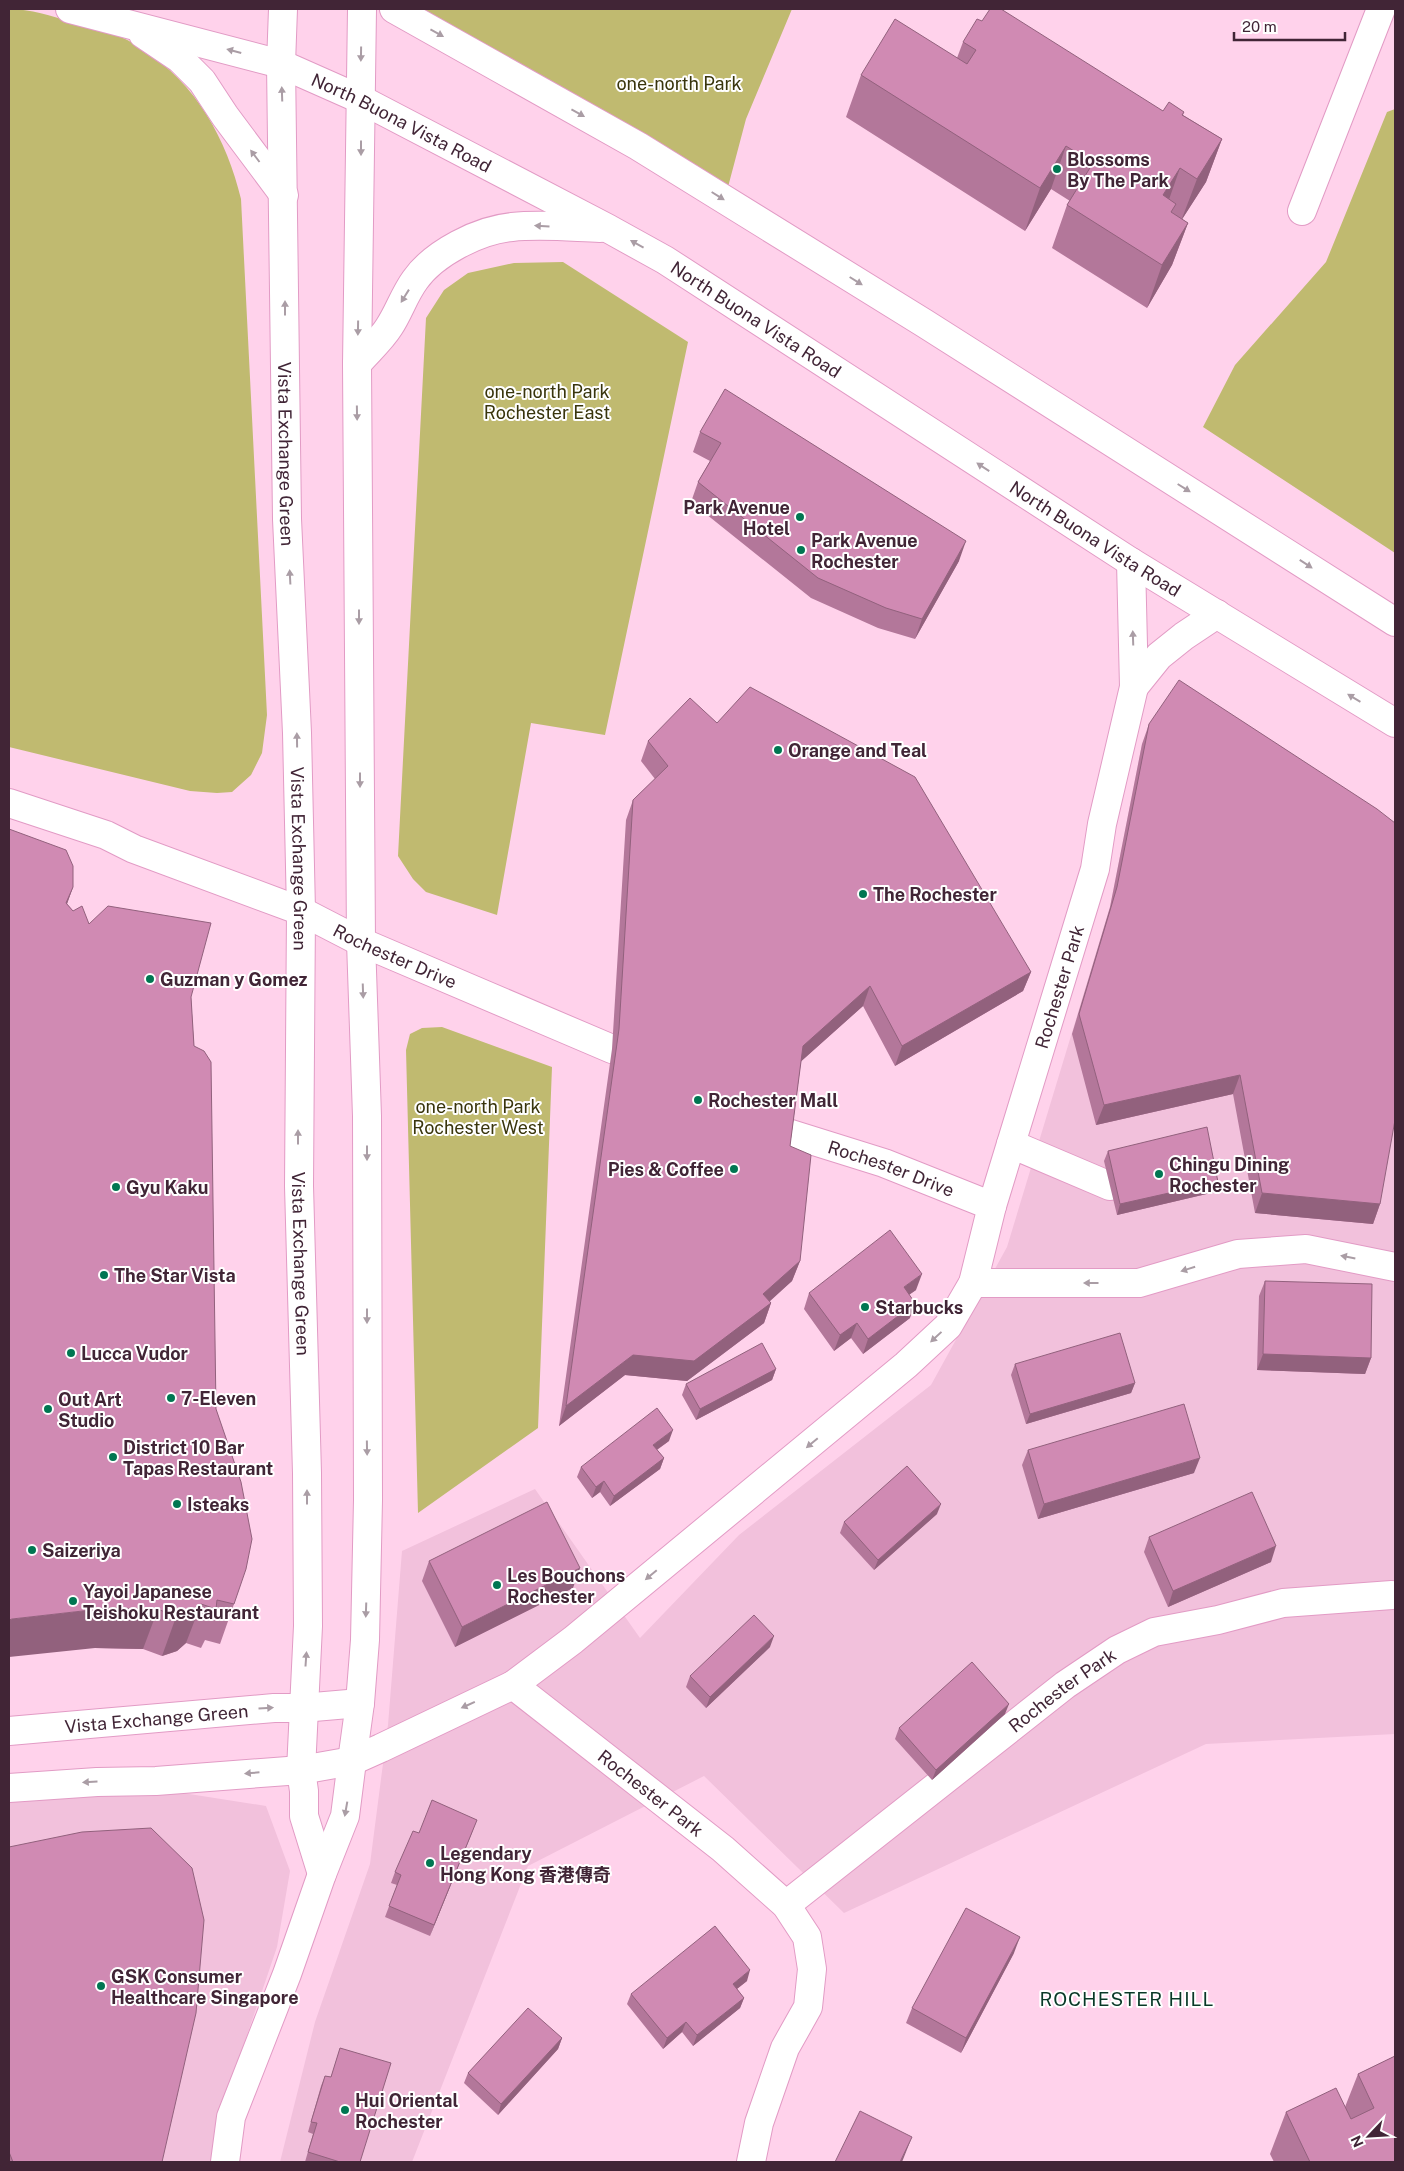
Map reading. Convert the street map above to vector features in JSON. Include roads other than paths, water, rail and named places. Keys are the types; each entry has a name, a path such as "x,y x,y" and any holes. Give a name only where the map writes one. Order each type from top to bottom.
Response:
{"street":[{"name":"North Buona Vista Road","path":"70,9 281,64 360,99 609,229 665,260 1130,562 1395,723"},
{"name":"Vista Exchange Green","path":"283,9 281,64 287,519 297,733 301,911 298,1186 307,1473 308,1617 302,1708 301,1770"},
{"path":"225,2162 232,2117 345,1816 360,1704 365,1640 368,1500 367,1116 361,942 357,364 362,9"},
{"path":"394,9 638,146 924,323 1395,622"},
{"path":"1302,211 1381,9"},
{"path":"127,23 180,59 202,81 225,116 284,195"},
{"path":"357,364 389,327 400,304 416,279 436,258 458,244 510,227 609,229"},
{"name":"Rochester Park","path":"352,1761 513,1685 574,1640 906,1365 948,1326 972,1283 992,1206 1095,868 1102,824 1134,687 1130,562"},
{"name":"Rochester Park","path":"1134,687 1159,656 1184,636 1217,614"},
{"name":"Rochester Drive","path":"9,803 106,834 134,849 301,911 361,942 612,1049"},
{"name":"Rochester Drive","path":"788,1133 884,1163 992,1206"},
{"path":"1011,1144 1110,1186"},
{"path":"972,1283 1140,1283 1238,1254 1306,1249 1395,1267"},
{"name":"Rochester Park","path":"786,1904 1065,1685 1117,1650 1154,1632 1218,1620 1283,1603 1392,1595"},
{"name":"Rochester Park","path":"513,1685 723,1849 786,1904 807,1937 812,1969 808,2007 785,2048 759,2123 751,2162"},
{"name":"Vista Exchange Green","path":"9,1731 274,1708 360,1704"},
{"path":"9,1788 97,1782 156,1782 301,1770 352,1761"},
{"path":"301,1770 304,1791 304,1816 322,1874"}],"place":[{"name":"Blossoms By The Park","path":"1057,169"},
{"name":"Park Avenue Hotel","path":"800,517"},
{"name":"Park Avenue Rochester","path":"801,550"},
{"name":"Orange and Teal","path":"778,750"},
{"name":"The Rochester","path":"863,894"},
{"name":"Guzman y Gomez","path":"150,979"},
{"name":"Rochester Mall","path":"698,1100"},
{"name":"Pies & Coffee","path":"734,1169"},
{"name":"Chingu Dining Rochester","path":"1159,1174"},
{"name":"Gyu Kaku","path":"116,1187"},
{"name":"The Star Vista","path":"104,1275"},
{"name":"Starbucks","path":"865,1307"},
{"name":"Lucca Vudor","path":"71,1353"},
{"name":"7-Eleven","path":"171,1398"},
{"name":"Out Art Studio","path":"48,1409"},
{"name":"District 10 Bar Tapas Restaurant","path":"113,1457"},
{"name":"Isteaks","path":"177,1504"},
{"name":"Saizeriya","path":"32,1550"},
{"name":"Les Bouchons Rochester","path":"497,1585"},
{"name":"Yayoi Japanese Teishoku Restaurant","path":"73,1601"},
{"name":"Legendary Hong Kong 香港傳奇","path":"430,1863"},
{"name":"GSK Consumer Healthcare Singapore","path":"101,1986"},
{"name":"Hui Oriental Rochester","path":"345,2110"}],"district":[{"name":"ROCHESTER HILL","path":"1127,1999"}],"park label":[{"name":"one-north Park","path":"679,83"},
{"name":"one-north Park Rochester East","path":"547,401"},
{"name":"one-north Park Rochester West","path":"478,1116"}]}
